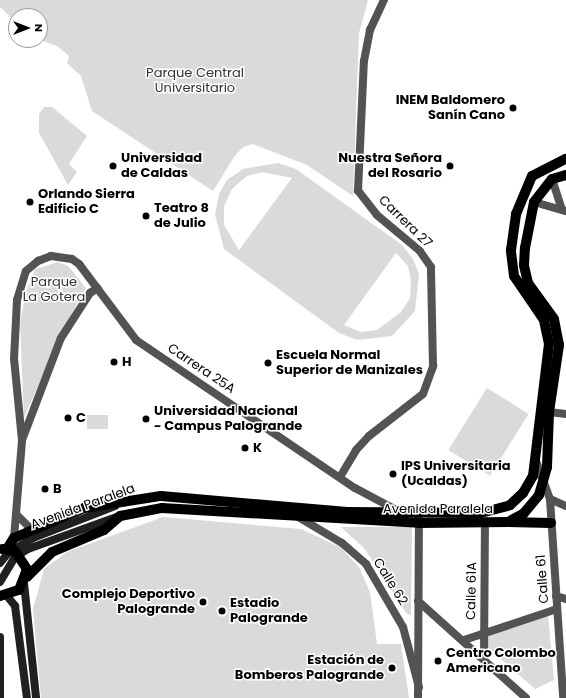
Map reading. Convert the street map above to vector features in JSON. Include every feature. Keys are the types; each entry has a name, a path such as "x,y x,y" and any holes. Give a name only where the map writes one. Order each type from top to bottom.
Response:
{"main road":[{"name":"Avenida Paralela","path":"0,563 8,552 33,538 116,506 172,496 347,512 404,514 419,519 500,509 524,492 536,462 548,330 514,276 511,250 516,214 526,185 547,166 566,159"},
{"path":"534,202 552,180 566,175"},
{"name":"Avenida Paralela","path":"0,582 15,557 28,549 120,516 174,508 300,518 419,519 485,523 508,522 533,506 544,483 549,412 558,331 549,311 528,283 524,265 534,202"},
{"path":"36,698 26,576 23,558 6,549 14,538 84,508 102,504 116,506"},
{"path":"27,698 16,611 3,596 52,552 104,530 120,516"},
{"path":"508,522 551,523"},
{"path":"0,637 0,698"}],"street":[{"name":"Carrera 27","path":"340,477 356,450 369,436 423,394 433,366 431,266 420,251 377,215 358,191 364,61 370,30 384,0"},
{"path":"552,180 564,210"},
{"path":"534,202 564,210"},
{"name":"Carrera 25A","path":"22,440 14,359 17,300 26,271 47,257 72,259 98,288 136,340 340,477 404,514"},
{"path":"14,538 22,440 61,338 90,293 98,288"},
{"path":"549,412 566,414"},
{"name":"Calle 61","path":"536,462 550,499 562,697"},
{"path":"550,499 566,506"},
{"path":"17,515 32,530"},
{"name":"Calle 62","path":"300,518 342,542 366,564 403,627 418,687"},
{"name":"Calle 62","path":"418,698 419,519"},
{"name":"Calle 61A","path":"484,659 485,523"},
{"path":"556,596 566,599"},
{"name":"Calle 62","path":"418,601 464,640 526,698"},
{"path":"464,640 557,609"},
{"path":"403,627 411,639 419,632"}],"green space":[{"name":"Parque Central Universitario","path":"0,0 368,0 359,33 353,196 307,165 253,144 243,147 234,157 213,191 92,111 81,76 67,63 69,56 57,46 48,43 48,8 8,8 8,14 0,7"},
{"path":"44,107 52,107 87,136 69,164 77,172 68,185 39,133 39,114"},
{"path":"278,163 296,169 402,245 413,259 419,274 415,311 392,336 357,340 339,333 224,249 215,215 219,194 227,180 243,169","holes":["262,172 292,178 239,250 224,225 224,206 232,189 247,176","396,253 408,266 411,281 410,298 401,312 377,330 361,332 344,325"]},
{"name":"Parque La Gotera","path":"58,262 68,266 86,288 65,325 24,418 20,323 26,292 35,269"},
{"path":"487,388 529,414 490,476 448,450"},
{"path":"87,415 108,415 108,429 87,429"},
{"name":"Estadio Palogrande","path":"163,517 301,529 340,547 359,567 370,592 377,644 401,644 409,698 41,698 33,609 44,569 67,552"},
{"path":"341,527 412,527 411,615 407,614 364,548"},
{"path":"548,615 554,680 535,689 476,637"}],"place":[{"name":"INEM Baldomero Sanín Cano","path":"513,108"},
{"name":"Universidad de Caldas","path":"113,166"},
{"name":"Nuestra Señora del Rosario","path":"450,166"},
{"name":"Orlando Sierra Edificio C","path":"30,202"},
{"name":"Teatro 8 de Julio","path":"146,216"},
{"name":"H","path":"114,362"},
{"name":"Escuela Normal Superior de Manizales","path":"268,363"},
{"name":"C","path":"68,418"},
{"name":"Universidad Nacional - Campus Palogrande","path":"146,419"},
{"name":"K","path":"245,448"},
{"name":"IPS Universitaria (Ucaldas)","path":"393,474"},
{"name":"B","path":"45,489"},
{"name":"Complejo Deportivo Palogrande","path":"203,602"},
{"name":"Estadio Palogrande","path":"222,611"},
{"name":"Centro Colombo Americano","path":"438,661"},
{"name":"Estación de Bomberos Palogrande","path":"392,668"}]}
